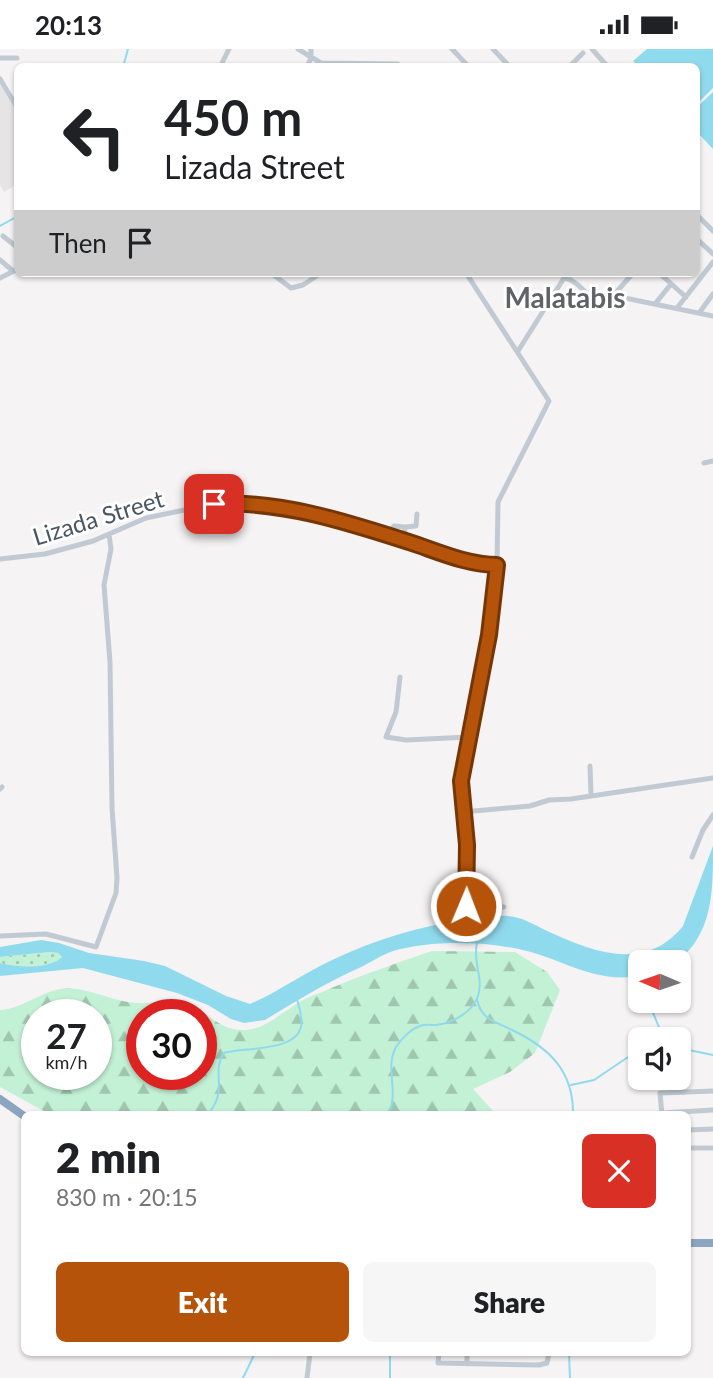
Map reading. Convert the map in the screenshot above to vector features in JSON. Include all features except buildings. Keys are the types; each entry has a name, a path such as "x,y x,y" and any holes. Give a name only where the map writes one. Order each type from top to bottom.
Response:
{"highway":[{"path":"0,1098 21,1114"},
{"path":"691,1243 713,1243"}],"street":[{"path":"298,49 321,63"},
{"path":"309,63 311,49"},
{"path":"452,49 465,63"},
{"path":"493,49 506,63"},
{"path":"592,49 604,63"},
{"path":"573,63 583,53"},
{"path":"0,58 17,58"},
{"path":"0,79 14,103"},
{"path":"9,95 14,95"},
{"path":"700,218 713,230"},
{"path":"3,236 14,245"},
{"path":"700,242 713,254"},
{"path":"677,309 713,262"},
{"path":"276,277 291,288 303,285 314,277"},
{"path":"469,277 549,401 498,502 497,565 489,635 461,781 467,845 466,906 504,907"},
{"path":"518,351 564,278 570,279 599,304 609,303 630,277"},
{"path":"663,277 686,297"},
{"path":"655,304 671,284"},
{"path":"699,313 713,295"},
{"path":"615,296 713,316"},
{"path":"704,463 713,461"},
{"name":"Lizada Street","path":"0,559 45,554 109,534 146,518 214,504 232,503 330,519 472,561 497,565"},
{"path":"388,535 394,526 416,526 417,514"},
{"path":"404,540 405,527"},
{"path":"0,936 46,934 96,947 116,893 110,662 104,585 111,549 109,534"},
{"path":"400,677 396,712 386,737 406,740 469,737"},
{"path":"590,767 591,795"},
{"path":"463,811 530,806 545,801 713,778"},
{"path":"692,857 703,830 713,815"},
{"path":"662,1111 660,1093 713,1091"},
{"path":"691,1112 713,1110"},
{"path":"691,1130 713,1129"},
{"path":"691,1148 713,1148"},
{"path":"307,1378 310,1356"},
{"path":"439,1356 438,1363 467,1364 544,1364 549,1356"},
{"path":"467,1356 467,1364"}],"shaded area":[{"path":"0,84 14,107 14,186 4,192 0,185"}],"green space":[{"path":"432,951 515,952 547,972 560,990 535,1053 510,1072 473,1089 493,1111 44,1111 0,1087 0,1010 21,1004 21,1090 112,1090 112,999 34,999 52,991 80,989 126,1002 126,1090 217,1090 217,1022 233,1029 250,1030 264,1025 309,997"},
{"path":"58,953 62,957 41,966 0,963 0,957"}],"water":[{"path":"647,49 713,49 713,88 700,101 700,63 633,61"},
{"path":"713,92 713,149 700,135 700,104"},
{"path":"713,846 711,895 698,938 690,950 652,950 668,941 683,926"},
{"path":"492,916 518,918 582,946 628,954 628,977 595,974 527,951 495,945 460,943 408,947 389,953 323,986 265,1020 244,1023 217,1010 217,999 192,999 83,968 0,976 0,963 41,966 62,957 58,953 50,952 0,957 0,947 41,940 89,953 165,966 226,996 250,1004 335,958 396,935"}],"waterway":[{"path":"124,63 128,49"},
{"path":"0,226 14,218"},
{"path":"389,1111 393,1097 391,1064 398,1044 417,1027 442,1024 455,1019 475,1002 479,989 477,943"},
{"path":"210,1111 219,1090 220,1060 224,1053 279,1045 289,1041 297,1035 301,1027 297,999"},
{"path":"477,999 486,1016 526,1037 557,1063 569,1086 573,1111"},
{"path":"653,1013 659,1027"},
{"path":"691,1050 713,1055"},
{"path":"571,1085 594,1080 628,1057"},
{"path":"243,1378 254,1356"},
{"path":"390,1356 390,1378"},
{"path":"569,1356 570,1378"}],"district":[{"name":"Malatabis","path":"565,297"}],"route":[{"path":"214,504 251,504 342,522 482,564 497,565 489,635 461,781 467,836 466,906"}]}
